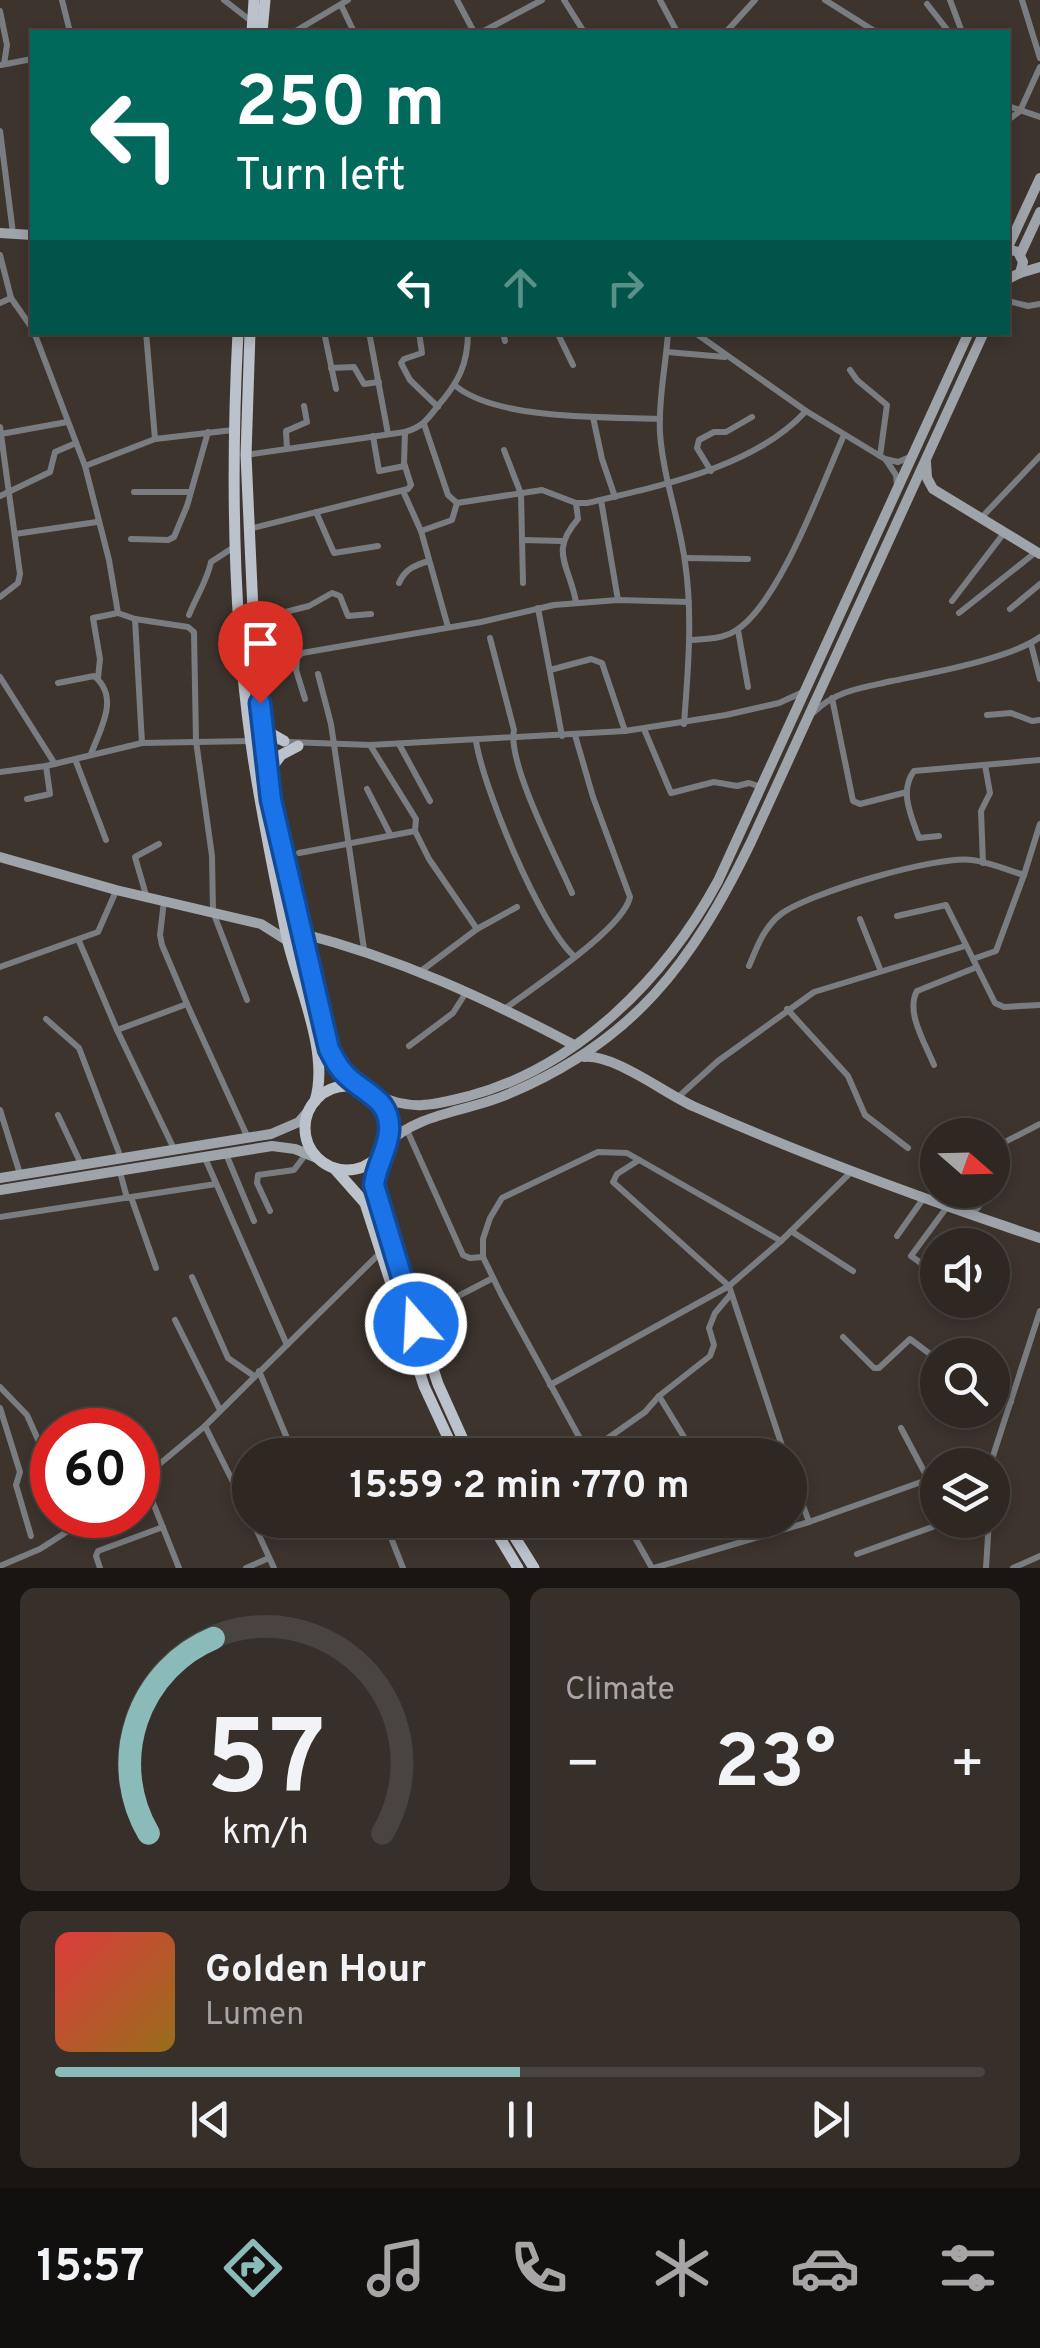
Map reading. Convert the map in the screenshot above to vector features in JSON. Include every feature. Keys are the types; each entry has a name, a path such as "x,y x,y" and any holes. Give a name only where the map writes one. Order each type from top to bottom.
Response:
{"main road":[{"path":"254,0 255,29"},
{"path":"255,29 265,0"},
{"path":"1010,244 1040,178"},
{"path":"1011,278 1040,212"},
{"path":"0,233 30,235"},
{"path":"1010,249 1040,266"},
{"path":"1011,278 1040,266"},
{"path":"238,335 233,430 235,546 257,741 282,912 320,1068 305,1130 312,1156"},
{"path":"250,335 246,454 257,741 268,772 300,933 329,1049 345,1075 360,1088 404,1106 444,1102 509,1082 574,1045 631,998 674,950 705,904 738,837 968,335"},
{"path":"334,1168 355,1170 374,1161 406,1127 482,1105 579,1059 616,1032 663,985 694,946 718,910 751,842 983,335"},
{"path":"926,461 927,478 934,489 1038,553"},
{"path":"908,500 921,490 934,489"},
{"path":"257,741 284,742"},
{"path":"268,772 281,755 304,744"},
{"path":"738,837 751,842"},
{"path":"0,857 116,890 261,924 288,941"},
{"path":"261,924 274,921 282,912"},
{"path":"300,933 422,971 506,1008 574,1045"},
{"path":"615,1064 605,1051 616,1032"},
{"path":"579,1059 594,1056 615,1064 676,1099 920,1197"},
{"path":"0,1190 287,1129 312,1105 341,1086 360,1088"},
{"path":"373,1094 388,1117 374,1185 378,1202 414,1318 462,1438"},
{"path":"0,1178 81,1165 204,1157 272,1146 312,1156 334,1168 365,1202 424,1386 448,1438"},
{"path":"953,1208 1040,1238"},
{"path":"499,1538 518,1568"},
{"path":"515,1538 534,1568"}],"street":[{"path":"62,0 70,30"},
{"path":"224,0 255,29"},
{"path":"457,0 473,30"},
{"path":"488,30 542,0"},
{"path":"564,0 583,30"},
{"path":"660,0 676,30"},
{"path":"728,30 755,0"},
{"path":"825,0 873,30"},
{"path":"950,0 961,30"},
{"path":"1022,0 1040,58"},
{"path":"297,30 344,2 353,30"},
{"path":"927,4 947,30"},
{"path":"0,11 7,44 2,65 30,59"},
{"path":"1010,118 1020,111 1040,67"},
{"path":"1010,107 1040,118"},
{"path":"0,131 13,234"},
{"path":"0,256 11,298 30,326"},
{"path":"0,303 11,298"},
{"path":"1010,302 1040,304"},
{"path":"35,335 85,466 118,613"},
{"path":"146,335 155,439"},
{"path":"325,335 336,390"},
{"path":"370,335 388,434"},
{"path":"419,335 422,353 402,360 402,364 410,380 438,407"},
{"path":"246,454 405,432 424,424 456,386 468,352 468,335"},
{"path":"559,335 573,365"},
{"path":"668,335 660,419 689,602 684,724"},
{"path":"698,335 726,358 882,458 898,462 913,455"},
{"path":"667,352 726,358"},
{"path":"332,368 354,367 364,384 380,382"},
{"path":"850,370 886,405 882,458 896,475 896,492"},
{"path":"456,386 494,405 660,419"},
{"path":"287,449 286,431 306,422 304,406"},
{"path":"424,424 448,495 457,503 549,490 576,503 668,484 711,470 783,432 806,411"},
{"path":"593,416 602,459 616,496"},
{"path":"711,470 697,448 699,440 714,432 726,432 752,417"},
{"path":"0,596 20,579 4,494 0,430 67,422"},
{"path":"85,466 155,439 233,430"},
{"path":"131,539 172,539 208,432"},
{"path":"248,530 403,492 411,485 405,466 405,432"},
{"path":"690,640 723,637 738,630 756,613 776,586 844,435"},
{"path":"374,436 379,471 405,466"},
{"path":"4,494 50,472 55,452 76,443"},
{"path":"504,450 521,494 523,583"},
{"path":"982,517 1040,456"},
{"path":"134,492 190,492"},
{"path":"403,492 421,530 448,627"},
{"path":"600,500 618,600"},
{"path":"421,530 452,520 457,503"},
{"path":"576,503 578,519 562,542 576,602"},
{"path":"316,512 334,553 378,546"},
{"path":"14,534 97,522"},
{"path":"952,601 1005,532"},
{"path":"522,540 562,542"},
{"path":"190,615 199,590 208,579 211,562 235,546"},
{"path":"959,613 1038,553"},
{"path":"685,558 748,559"},
{"path":"399,583 412,566 429,561"},
{"path":"1010,609 1040,584"},
{"path":"252,620 309,606 332,594 340,596 348,616 371,614"},
{"path":"306,699 296,670 297,658 302,653 576,602 689,602"},
{"path":"538,608 562,736"},
{"path":"91,755 109,700 98,678 100,659 92,618 118,613 135,620 188,627 194,632 196,741 212,856 213,912 247,1000"},
{"path":"135,620 142,743"},
{"path":"738,630 748,687"},
{"path":"806,721 847,690 984,658 1031,644 1040,637"},
{"path":"490,638 522,777 572,893"},
{"path":"1031,644 1040,679"},
{"path":"550,670 591,659 602,663 626,732"},
{"path":"828,673 832,688 847,690"},
{"path":"318,674 333,744 364,950"},
{"path":"0,677 51,765 50,794 27,799"},
{"path":"58,683 98,678"},
{"path":"0,772 51,765 142,743 257,741 370,745 626,732 780,703 803,692"},
{"path":"832,698 853,801 860,804 907,792"},
{"path":"780,703 794,716"},
{"path":"987,715 1010,713 1040,720"},
{"path":"644,730 671,793 714,782 761,787"},
{"path":"506,1008 622,916 630,897 575,735"},
{"path":"476,740 479,762 495,806 548,923 574,956"},
{"path":"284,742 304,744"},
{"path":"399,744 430,801"},
{"path":"370,745 417,822 415,831 429,858 477,929"},
{"path":"75,760 106,840"},
{"path":"939,836 919,838 907,792 914,771 1040,760"},
{"path":"983,863 981,811 990,794 984,765"},
{"path":"366,789 390,834"},
{"path":"934,1065 914,1014 913,998 996,951 1040,824"},
{"path":"299,854 415,831"},
{"path":"146,896 135,858 159,844"},
{"path":"749,966 758,942 782,913 819,896 944,860 971,860 1024,875"},
{"path":"0,967 98,932 116,890"},
{"path":"164,900 162,945 248,1138"},
{"path":"897,916 944,904 997,1006 1040,1004"},
{"path":"422,971 477,929 518,906"},
{"path":"860,918 880,969"},
{"path":"79,941 175,1150"},
{"path":"676,1099 718,1060 814,992 965,946"},
{"path":"409,1046 453,1013 468,990"},
{"path":"117,1030 187,1004"},
{"path":"788,1009 848,1076 865,1115 908,1148"},
{"path":"46,1018 82,1052 156,1268"},
{"path":"0,1110 20,1174"},
{"path":"58,1115 81,1165"},
{"path":"1010,1139 1040,1124"},
{"path":"406,1127 464,1255 482,1257"},
{"path":"578,1438 482,1257 490,1218 502,1198 598,1152 627,1153 780,1241"},
{"path":"226,1154 254,1221"},
{"path":"270,1211 257,1183 258,1175 294,1170 312,1156"},
{"path":"204,1157 287,1345"},
{"path":"640,1159 617,1174 615,1185 730,1290 778,1438"},
{"path":"609,1438 710,1356 714,1345 709,1328 730,1290 851,1172"},
{"path":"0,1216 216,1184"},
{"path":"897,1236 920,1204"},
{"path":"972,1215 977,1208"},
{"path":"792,1231 853,1271"},
{"path":"920,1244 911,1256 920,1262"},
{"path":"160,1463 205,1426 380,1252"},
{"path":"192,1277 228,1358 257,1374 286,1438"},
{"path":"414,1318 493,1278"},
{"path":"550,1386 730,1290"},
{"path":"996,1448 1040,1311"},
{"path":"175,1320 220,1410"},
{"path":"843,1337 876,1368 910,1339 920,1346"},
{"path":"1,1389 30,1419"},
{"path":"659,1396 685,1438"},
{"path":"0,1408 20,1472 16,1485 30,1533"},
{"path":"205,1426 232,1480"},
{"path":"901,1428 920,1464"},
{"path":"636,1538 653,1568 808,1522 920,1482"},
{"path":"160,1521 179,1568"},
{"path":"100,1568 98,1551 163,1527"},
{"path":"857,1554 920,1531"},
{"path":"0,1566 59,1538"},
{"path":"260,1538 274,1568"},
{"path":"391,1538 403,1568"},
{"path":"986,1568 988,1538"},
{"path":"27,1556 30,1568"},
{"path":"1013,1568 1040,1556"},
{"path":"246,1568 269,1558"}],"route":[{"path":"260,703 271,800 329,1049 345,1075 373,1094 388,1117 389,1135 374,1185 416,1324"}]}
